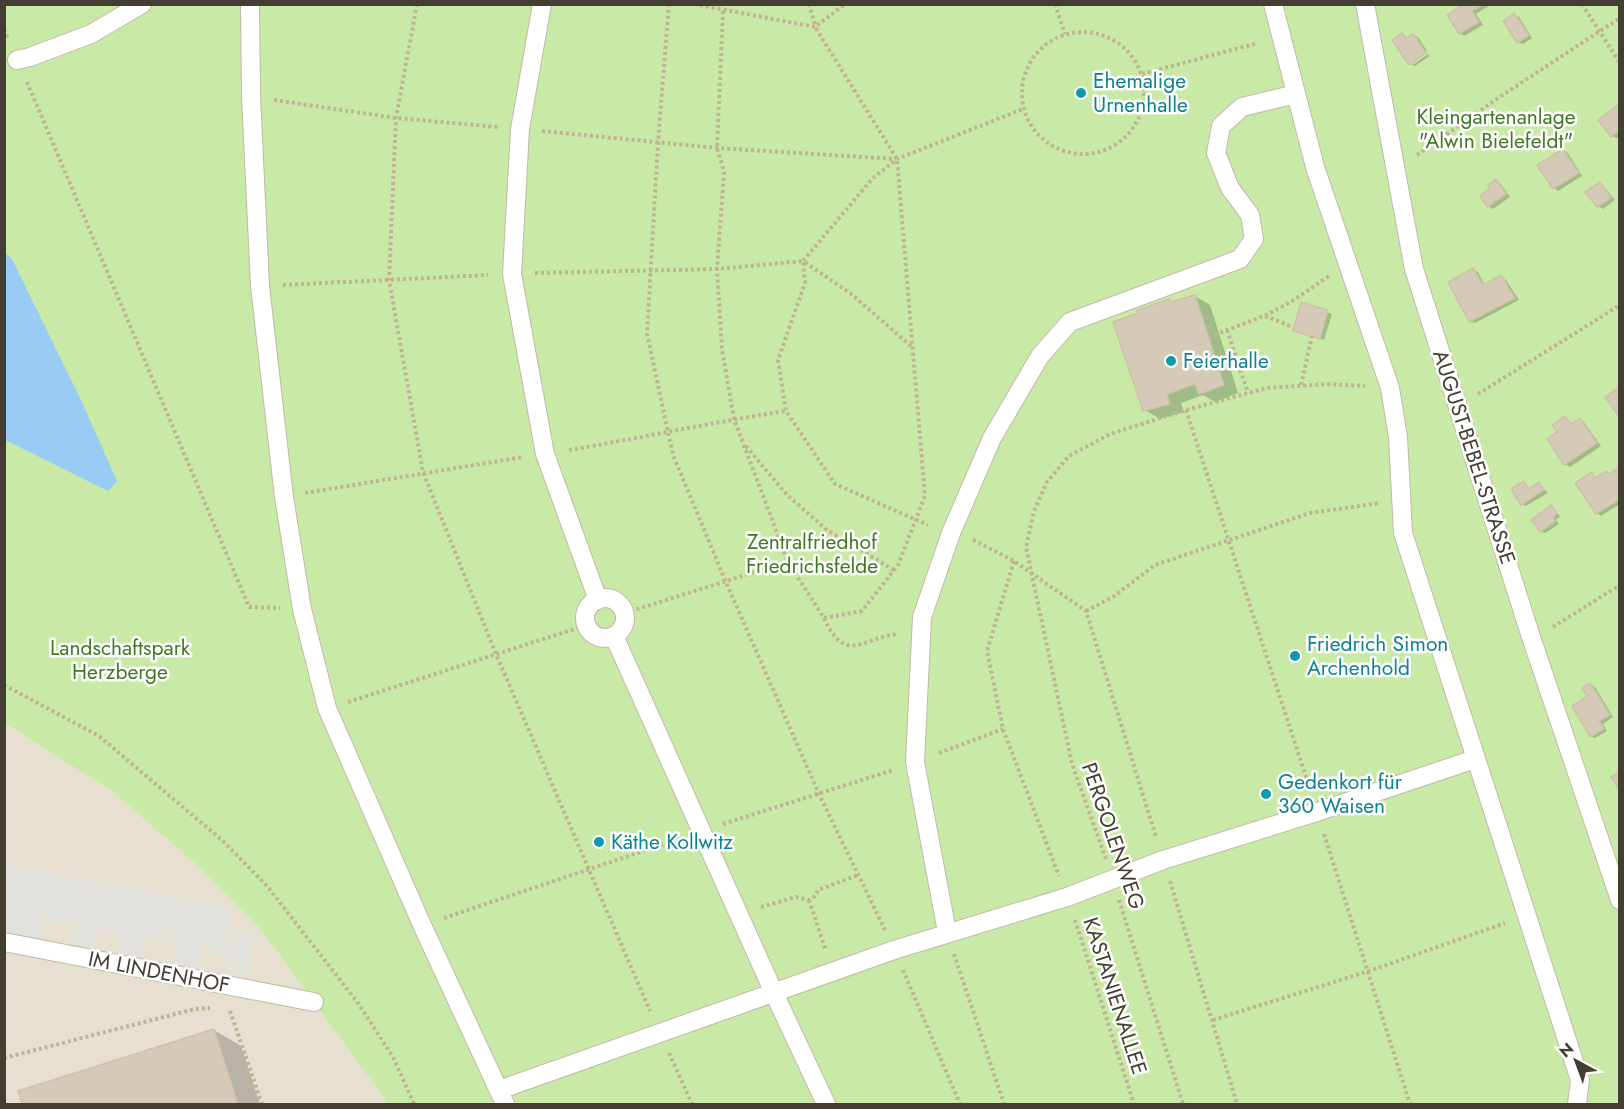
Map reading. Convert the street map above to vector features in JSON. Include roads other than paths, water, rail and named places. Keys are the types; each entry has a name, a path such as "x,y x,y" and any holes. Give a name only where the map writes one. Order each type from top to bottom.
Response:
{"lane":[{"path":"17,60 91,34 142,4"},
{"path":"250,4 251,96 260,286 284,497 302,609 327,708 422,925 502,1097 660,1033 894,950 1067,897 1164,860 1475,759"},
{"path":"542,4 520,129 512,274 545,454 598,600"},
{"path":"1273,4 1315,167 1390,388 1398,436 1403,533 1580,1080 1577,1104"},
{"name":"AUGUST-BEBEL-STRASSE","path":"1365,4 1414,269 1531,637 1620,900"},
{"path":"947,932 915,762 922,617 960,512 992,438 1040,356 1070,322 1240,259 1254,239 1250,215 1230,188 1216,153 1221,126 1242,107 1296,94"},
{"path":"611,599 617,602 625,613 623,626 614,636 601,638 591,632 587,625 585,620 588,608 598,600 611,599"},
{"path":"614,636 826,1104"},
{"name":"IM LINDENHOF","path":"4,942 314,1002"}],"water":[{"path":"4,251 12,259 81,400 117,481 108,491 5,440"}],"place":[{"name":"Ehemalige Urnenhalle","path":"1081,93"},
{"name":"Feierhalle","path":"1171,361"},
{"name":"Friedrich Simon Archenhold","path":"1295,656"},
{"name":"Gedenkort für 360 Waisen","path":"1266,794"},
{"name":"Käthe Kollwitz","path":"599,842"}],"park label":[{"name":"Kleingartenanlage \"Alwin Bielefeldt\"","path":"1496,129"},
{"name":"Zentralfriedhof Friedrichsfelde","path":"812,554"},
{"name":"Landschaftspark Herzberge","path":"120,660"}]}
